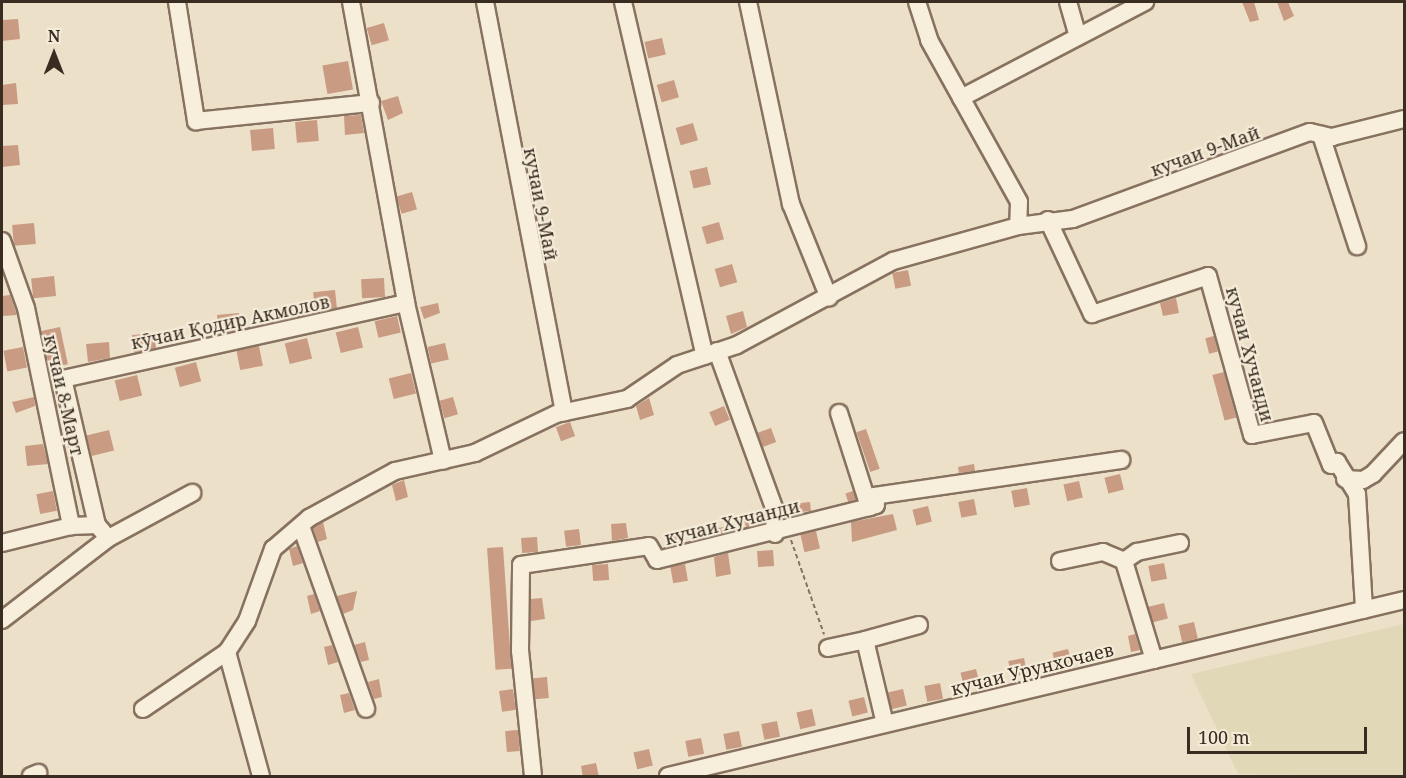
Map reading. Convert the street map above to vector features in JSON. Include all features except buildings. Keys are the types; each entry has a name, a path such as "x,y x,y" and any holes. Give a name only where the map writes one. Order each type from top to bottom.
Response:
{"street":[{"path":"177,2 196,121 371,103"},
{"path":"351,2 406,303 443,460"},
{"name":"кучаи 9-Май","path":"485,2 564,412"},
{"path":"623,2 711,353 774,508 781,532"},
{"path":"748,2 791,204 829,298"},
{"path":"917,2 928,40 1019,201 1018,226"},
{"path":"1068,2 1078,37"},
{"path":"961,98 1145,2"},
{"name":"кучаи 9-Май","path":"227,652 247,621 273,549 300,526 395,471 475,453 564,412 627,399 677,365 711,353 829,298 893,261 1018,226 1048,220 1073,219 1148,194 1310,132 1332,137 1404,119"},
{"path":"1320,135 1357,246"},
{"name":"кучаи Хучанди","path":"1048,220 1092,314 1208,276 1252,435 1314,423 1331,465 1336,462 1345,479 1357,494 1364,610"},
{"name":"кучаи 8-Март","path":"2,241 26,308 71,526"},
{"name":"кӯчаи Қодир Акмолов","path":"97,525 63,379 406,303"},
{"path":"839,413 869,507"},
{"path":"1345,479 1363,480 1373,474 1404,441"},
{"name":"кучаи Хучанди","path":"533,777 520,651 520,565 649,546 657,560 781,532 876,505 874,496 915,488 1121,460"},
{"path":"2,620 107,539 192,492"},
{"path":"2,543 71,526 97,525 107,539"},
{"path":"300,526 366,709"},
{"path":"1124,561 1137,552 1180,543"},
{"path":"1060,561 1103,552 1124,561 1154,660"},
{"name":"кучаи Урунхочаев","path":"668,777 1404,600"},
{"path":"828,648 919,625"},
{"path":"865,640 885,724"},
{"path":"143,709 227,652 261,777"}],"path":[{"path":"781,532 828,648"}],"shaded area":[{"path":"1404,624 1404,776 1238,774 1191,674"}]}
